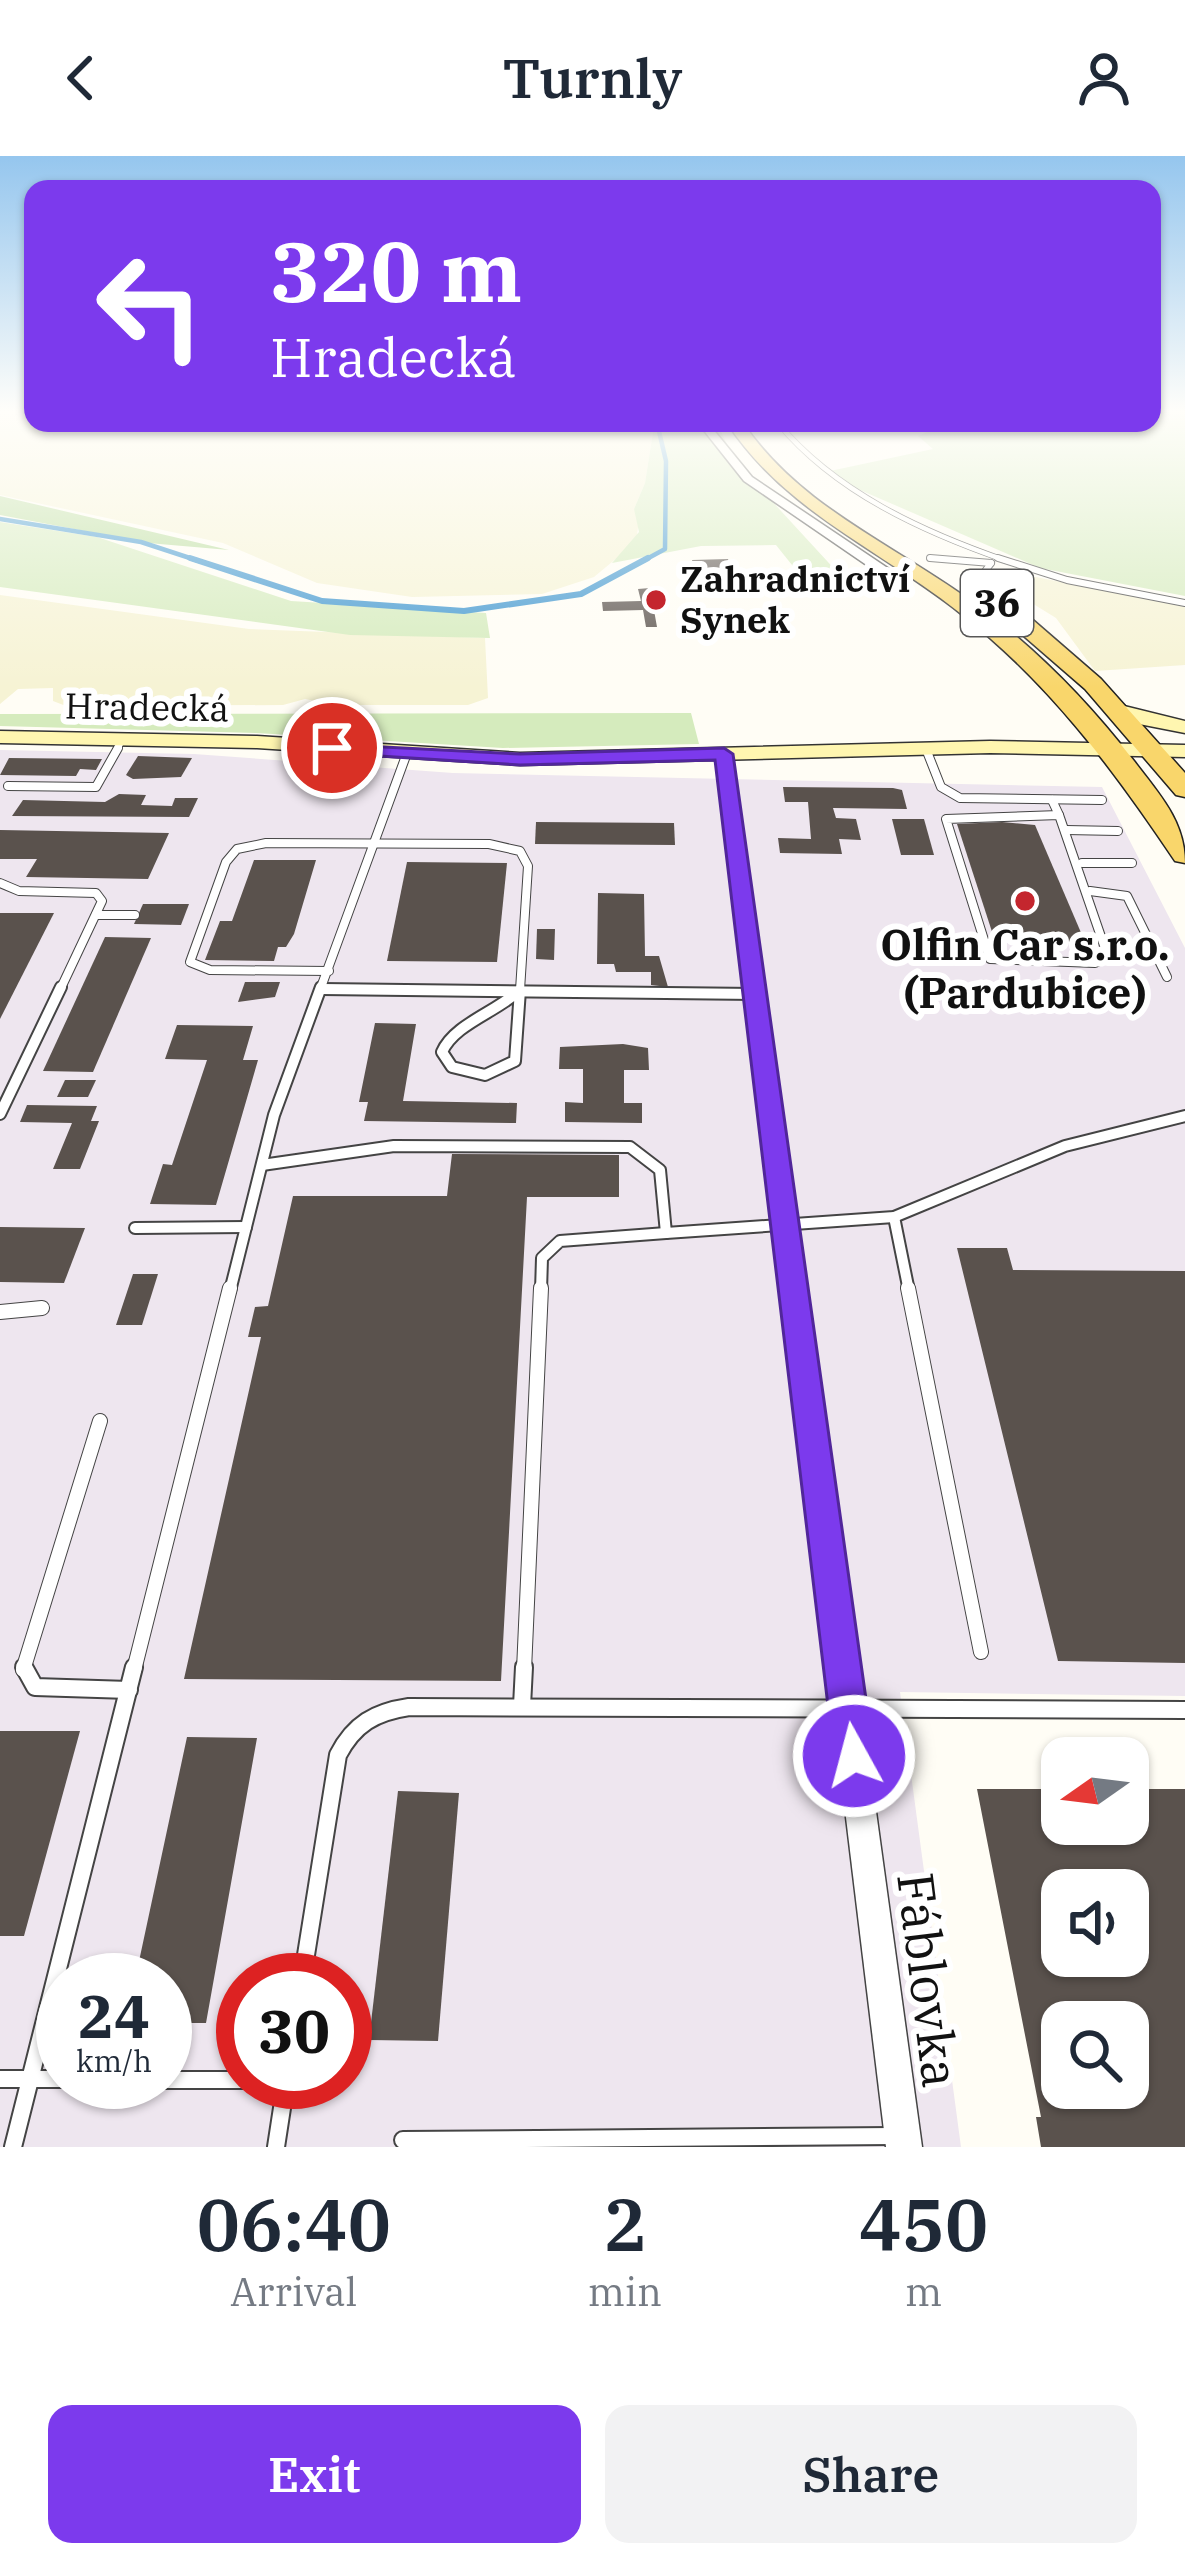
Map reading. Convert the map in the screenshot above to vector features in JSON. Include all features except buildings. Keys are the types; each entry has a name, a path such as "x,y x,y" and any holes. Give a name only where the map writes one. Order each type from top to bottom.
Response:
{"main road":[{"name":"36","path":"813,502 987,623 1051,679 1106,740 1185,855"},
{"name":"36","path":"837,502 987,596 1055,648 1115,706 1185,789"},
{"path":"1115,706 1185,731"},
{"name":"Hradecká","path":"1145,742 1185,731"},
{"name":"Hradecká","path":"724,754 906,733 1145,742 1185,751"},
{"name":"Hradecká","path":"0,737 520,760 1106,740"}],"street":[{"path":"782,502 891,576"},
{"name":"Fáblovka","path":"724,754 904,2142"}],"lane":[{"path":"882,502 946,534 1060,578 1185,603"},
{"path":"8,786 96,787 123,739"},
{"path":"926,749 938,782 953,795 1102,800"},
{"path":"13,2147 274,1115 378,843 407,753"},
{"path":"1052,800 1060,815 1082,863 1106,961 997,960 987,955 946,819 1060,815"},
{"path":"1066,830 1118,831"},
{"path":"328,971 196,968 190,958 226,862 237,849 266,844 489,844 526,856 520,990 515,1060 502,1070 475,1075 447,1063 443,1047 449,1036 498,1011 520,990"},
{"path":"1082,863 1132,863"},
{"path":"0,883 19,891 96,893 102,901 0,1114"},
{"path":"1090,891 1127,896 1168,977"},
{"path":"96,915 135,915"},
{"path":"322,989 758,994"},
{"path":"0,1079 17,1079"},
{"path":"522,1706 542,1258 560,1241 894,1217 1065,1145 1185,1116"},
{"path":"262,1165 394,1146 630,1147 653,1157 664,1173 666,1233"},
{"path":"894,1217 981,1652"},
{"path":"135,1228 246,1228"},
{"path":"0,1312 43,1308"},
{"path":"100,1421 23,1672 34,1687 129,1690"},
{"path":"306,1953 333,1777 346,1738 372,1714 390,1709 1185,1710"},
{"path":"0,2079 36,2079"},
{"path":"276,2147 282,2109"},
{"path":"403,2140 904,2142"}],"shaded area":[{"path":"32,502 637,502 634,509 639,520 636,542 594,577 542,594 412,597 317,583 223,543"},
{"path":"988,576 1036,577 1185,607 1185,665 1095,671 1056,618"},
{"path":"0,595 249,629 485,638 488,698 468,705 336,705 305,699 283,705 66,706 53,701 53,688 18,689 0,704"},
{"path":"0,750 194,754 453,773 1102,787 1185,948 1185,1696 900,1692 961,2147 0,2147"}],"green space":[{"path":"0,502 25,502 229,550 148,543 0,515"},
{"path":"637,502 773,502 839,574 800,575 776,545 701,546 612,563 639,532"},
{"path":"888,502 1185,502 1185,596 1040,568"},
{"path":"0,522 97,537 291,601 486,613 490,638 350,635 0,587"},
{"path":"691,713 699,744 503,748 256,733 0,726 0,714"}],"waterway":[{"path":"643,561 665,549 666,502"},
{"path":"0,519 141,542 199,561"},
{"path":"190,558 322,601 464,611 581,594 648,558"}],"place":[{"name":"Zahradnictví Synek","path":"656,600"},
{"name":"Olfin Car s.r.o. (Pardubice)","path":"1025,901"}],"route":[{"path":"332,748 520,760 724,754 854,1756"}]}
